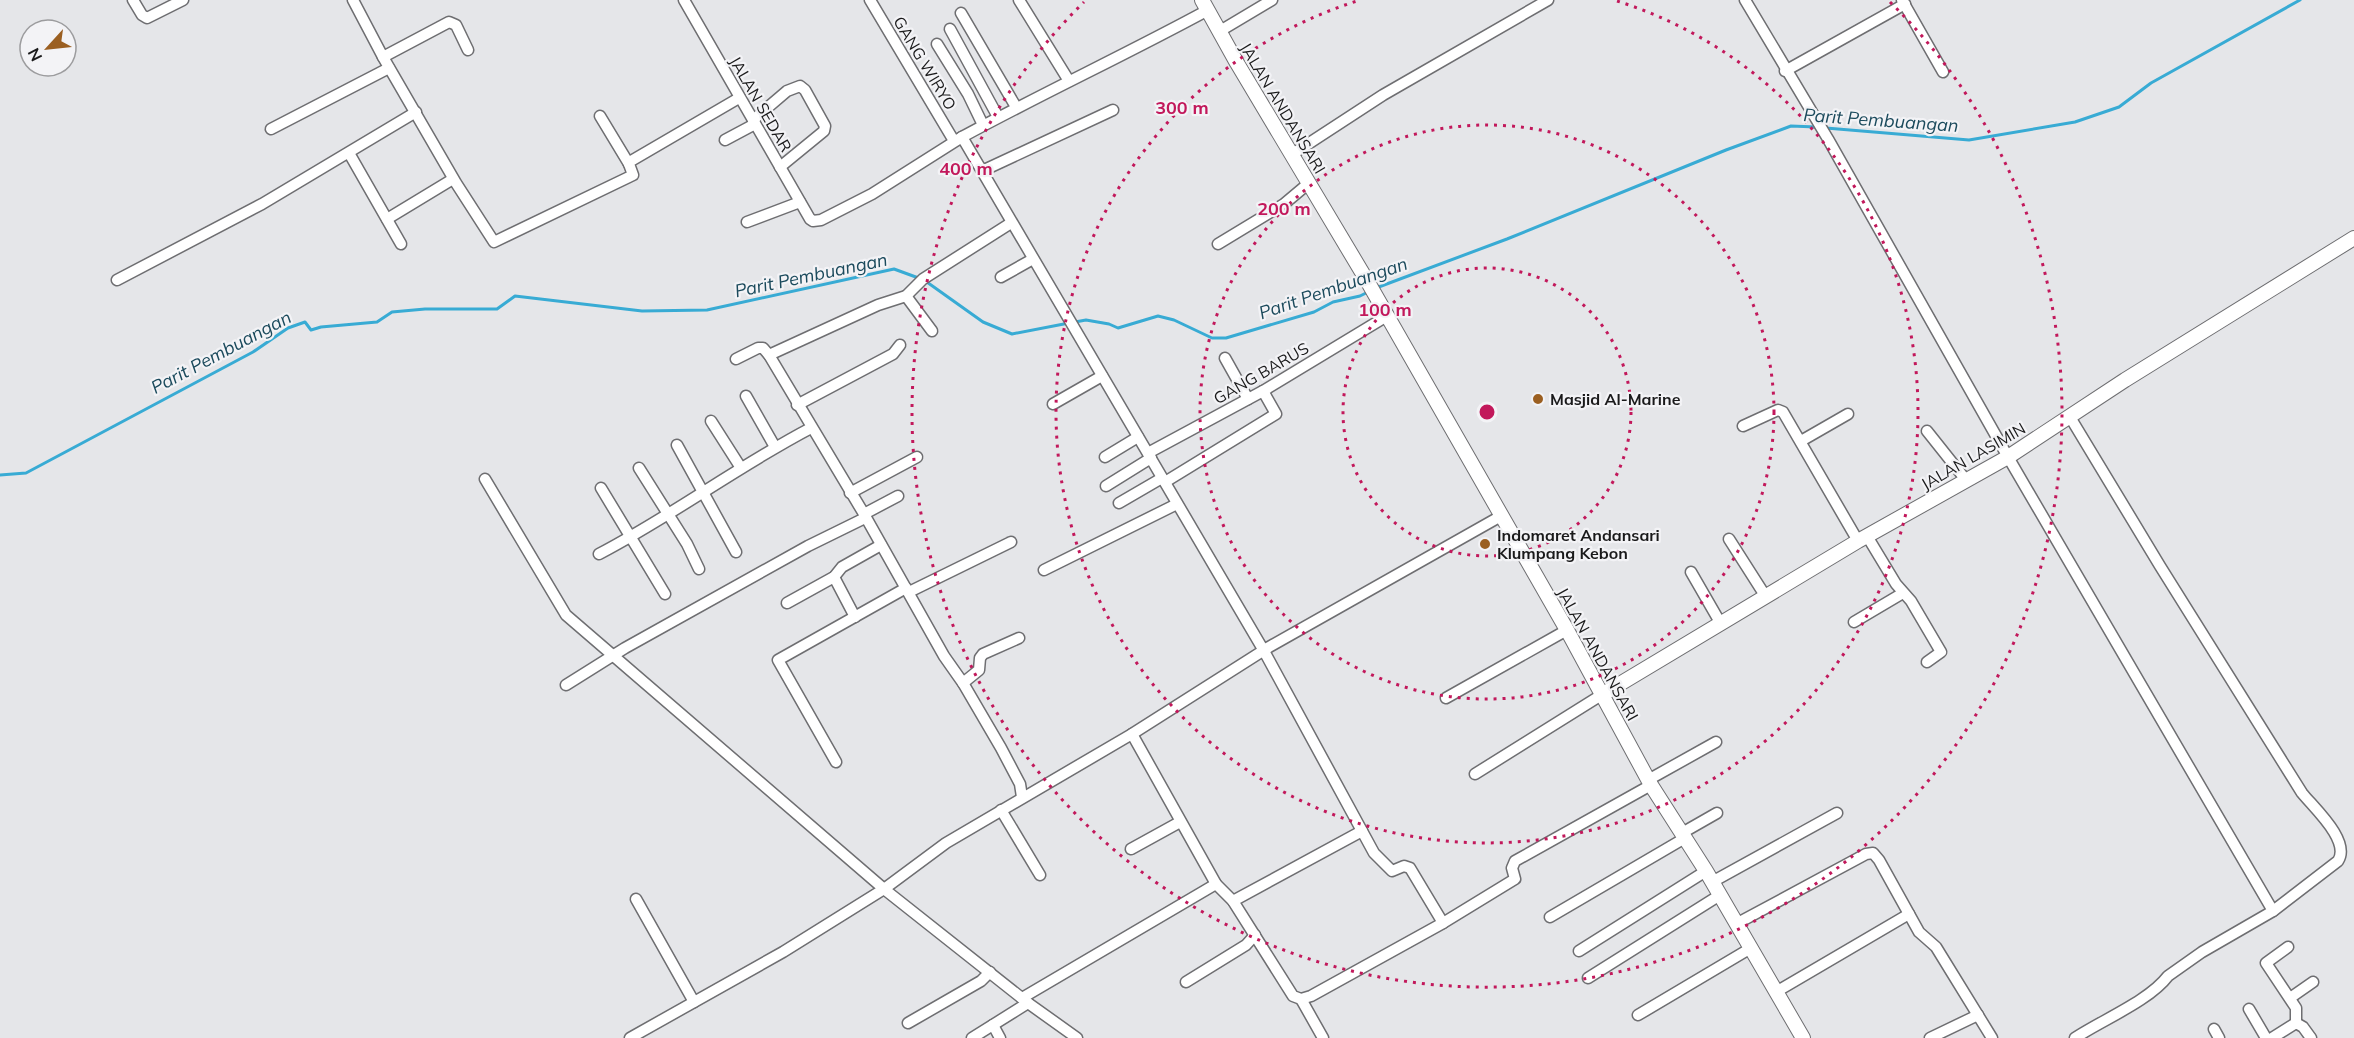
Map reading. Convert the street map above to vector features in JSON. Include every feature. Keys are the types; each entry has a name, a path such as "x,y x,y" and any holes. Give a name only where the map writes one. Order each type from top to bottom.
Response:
{"street":[{"path":"133,0 142,15 147,18 183,0"},
{"path":"353,0 382,57 453,179 494,242 633,174 600,116"},
{"name":"JALAN SEDAR","path":"684,0 739,98 813,221 821,220 872,194 958,139"},
{"name":"GANG WIRYO","path":"870,0 958,139 982,171 1264,651 1374,853 1392,871 1404,866 1410,868 1443,923"},
{"path":"1018,0 1069,81"},
{"path":"1220,31 1272,0"},
{"path":"1291,155 1383,95 1548,0"},
{"path":"1745,0 1785,70 1816,118 2008,457 2273,910"},
{"path":"1785,70 1904,2 1943,72"},
{"path":"958,139 1016,107 1132,51 1205,5"},
{"name":"JALAN ANDANSARI","path":"1205,5 1291,155 1369,284 1567,630 1649,782 1709,877 1803,1038"},
{"path":"961,13 1016,107"},
{"path":"382,57 449,22 456,25 468,50"},
{"path":"950,30 998,117"},
{"path":"937,44 968,94 983,125"},
{"path":"271,129 389,68"},
{"path":"725,140 754,122 787,91 800,86 805,90 825,126 824,131 780,167"},
{"path":"629,164 739,98"},
{"path":"982,171 1113,110"},
{"path":"117,280 239,216 416,112"},
{"path":"349,153 401,244"},
{"path":"387,219 453,179"},
{"path":"1218,244 1284,204 1309,183"},
{"path":"747,222 800,202"},
{"path":"769,356 878,305 910,293 923,279 1011,223"},
{"name":"JALAN LASIMIN","path":"1603,694 1863,539 2008,457 2125,380 2354,238"},
{"path":"1001,278 1033,259"},
{"path":"910,293 932,331"},
{"name":"GANG BARUS","path":"1106,486 1149,456 1387,316"},
{"path":"797,405 893,354 900,345"},
{"path":"736,359 758,348 763,348 769,356 865,516 944,656 963,683 1020,784 1022,797"},
{"path":"1225,358 1248,399"},
{"path":"1053,404 1102,376"},
{"path":"1119,503 1164,480 1276,414 1263,391"},
{"path":"746,396 775,447"},
{"path":"1743,426 1778,410 1787,416 1863,539 1903,593 1911,600 1941,652 1927,662"},
{"path":"1802,441 1848,414"},
{"path":"2070,417 2302,793 2329,824 2342,845 2338,861 2273,910 2202,952 2135,1002 2078,1037"},
{"path":"711,421 741,468"},
{"path":"599,554 632,537 775,447 811,428"},
{"path":"1927,432 1966,480"},
{"path":"1104,457 1138,437"},
{"path":"677,445 736,552"},
{"path":"850,493 917,457"},
{"path":"639,468 699,569"},
{"path":"485,479 566,615 620,652 884,889 1077,1038"},
{"path":"600,488 665,594"},
{"path":"566,686 620,652 898,496"},
{"path":"1044,570 1178,504"},
{"path":"630,1038 783,952 884,889 946,843 1132,734 1264,651 1501,516"},
{"path":"1729,539 1766,597"},
{"path":"836,762 778,660 908,590 1011,542"},
{"path":"787,603 834,577 843,567 881,545"},
{"path":"1691,572 1721,624"},
{"path":"834,577 855,617"},
{"path":"1854,622 1903,593"},
{"path":"1446,698 1567,630"},
{"path":"963,683 979,670 980,658 983,654 1019,638"},
{"path":"1475,774 1603,694"},
{"path":"1132,734 1216,884 1233,901 1293,996 1301,999 1311,996 1443,923 1515,879 1512,868 1515,861 1716,742"},
{"path":"1000,810 1040,875"},
{"path":"1550,917 1717,813"},
{"path":"1579,951 1709,877 1837,813"},
{"path":"1131,849 1180,822"},
{"path":"1233,901 1362,831"},
{"path":"1736,924 1866,854 1873,853 1919,932 1933,943 1992,1038"},
{"path":"972,1038 1025,1000 1216,884"},
{"path":"1588,978 1720,896"},
{"path":"636,899 694,1002"},
{"path":"1776,992 1909,914"},
{"path":"1186,981 1246,945 1255,935"},
{"path":"2288,947 2265,963 2296,1008 2296,1023"},
{"path":"1638,1015 1751,948"},
{"path":"908,1023 981,981 990,972"},
{"path":"2290,998 2313,982"},
{"path":"1301,999 1323,1038"},
{"path":"2248,1009 2266,1038"},
{"path":"1930,1038 1978,1015"},
{"path":"2272,1038 2296,1023"},
{"path":"2296,1023 2311,1038"},
{"path":"993,1025 1000,1038"}],"waterway":[{"name":"Parit Pembuangan","path":"1826,128 1969,140 2075,122 2119,107 2151,83 2300,0"},
{"name":"Parit Pembuangan","path":"1376,288 1507,239 1791,126 1816,127"},
{"name":"Parit Pembuangan","path":"0,475 26,473 253,352 288,328 305,322 311,330 377,322 392,312 425,309 497,309 515,296 642,311 707,310 894,269 924,280 983,322 1012,334 1069,323"},
{"name":"Parit Pembuangan","path":"1075,322 1086,320 1118,328 1158,316 1174,320 1212,338 1226,338 1314,312 1333,302 1368,292"}],"place":[{"name":"Masjid Al-Marine","path":"1538,399"},
{"name":"Indomaret Andansari Klumpang Kebon","path":"1485,544"}]}
